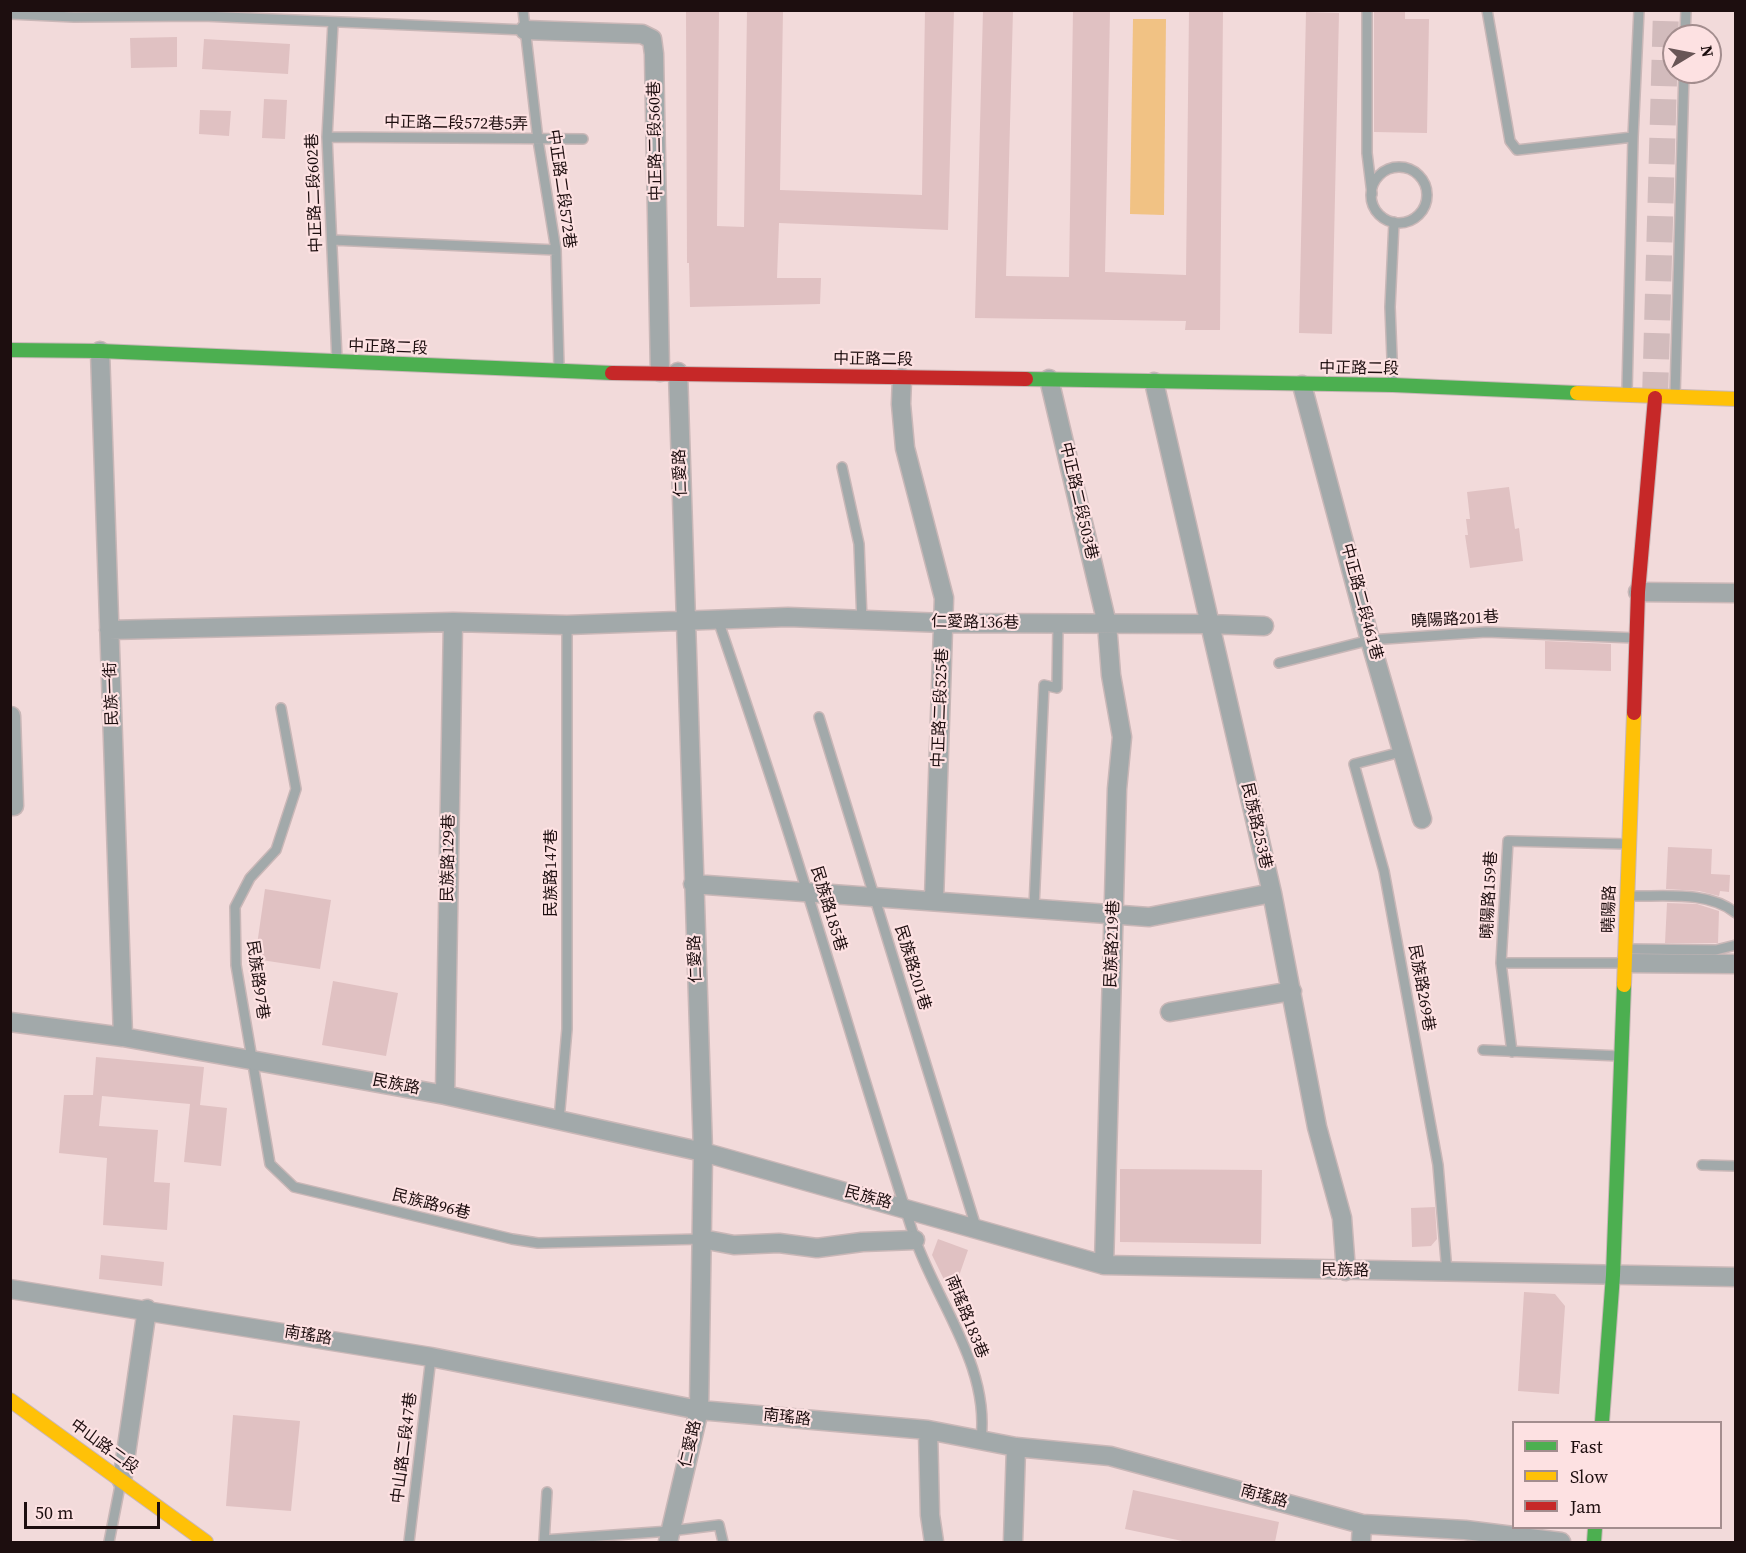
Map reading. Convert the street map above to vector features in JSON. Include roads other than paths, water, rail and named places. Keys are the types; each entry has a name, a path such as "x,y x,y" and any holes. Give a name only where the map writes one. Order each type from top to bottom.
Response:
{"street":[{"name":"中正路二段560巷","path":"525,30 642,34 652,39 669,372"},
{"name":"中正路二段","path":"10,350 100,351 559,372 1393,385 1654,398 1736,399"},
{"name":"民族一街","path":"100,351 123,1037"},
{"name":"仁愛路","path":"669,372 686,622 703,1152 699,1410 669,1537"},
{"name":"中正路二段525巷","path":"902,378 904,448 921,516 937,563 944,598 934,900"},
{"name":"中正路二段503巷","path":"1049,379 1107,624"},
{"name":"民族路253巷","path":"1154,382 1208,624 1272,893 1317,1127 1342,1218 1346,1271"},
{"name":"中正路二段461巷","path":"1302,385 1370,640 1405,751 1422,819"},
{"name":"曉陽路","path":"1602,1421 1613,1275 1638,592 1654,398"},
{"path":"1638,592 1736,592"},
{"name":"仁愛路136巷","path":"109,630 453,622 567,625 788,617 944,623 1264,626"},
{"name":"民族路129巷","path":"445,1095 453,622"},
{"name":"民族路219巷","path":"1104,1265 1117,789 1122,738 1111,675 1107,624"},
{"path":"10,806 14,806 11,716"},
{"path":"693,884 1149,916 1272,893"},
{"path":"1625,956 1736,964"},
{"path":"1170,1012 1292,991"},
{"name":"民族路","path":"10,1022 123,1037 254,1059 445,1095 559,1120 703,1152 976,1227 1104,1265 1736,1277"},
{"path":"702,1239 734,1245 779,1243 817,1248 862,1242 915,1240"},
{"name":"南瑤路","path":"10,1289 147,1309 431,1357 699,1410 928,1430 1016,1447 1110,1456 1362,1524 1465,1530 1561,1542"},
{"path":"122,1481 147,1309"},
{"name":"中山路二段","path":"10,1400 206,1542"},
{"path":"928,1430 930,1515 934,1542"},
{"path":"1013,1542 1016,1447"},
{"path":"1361,1542 1362,1524"}],"lane":[{"name":"中正路二段572巷","path":"523,10 538,140 556,250 559,372"},
{"path":"1367,10 1367,153 1372,194 1380,215 1394,222 1410,220 1423,209 1427,193 1421,177 1407,168 1390,168 1377,178 1372,194"},
{"path":"1487,10 1510,141 1516,150 1633,137"},
{"path":"1627,396 1633,137 1639,10"},
{"path":"10,14 203,13 333,23 525,30"},
{"name":"中正路二段602巷","path":"333,23 327,137 337,362"},
{"path":"1674,398 1684,84"},
{"name":"中正路二段572巷5弄","path":"327,137 584,139"},
{"path":"1393,385 1390,307 1394,222"},
{"path":"332,240 556,250"},
{"path":"842,466 859,544 862,621"},
{"name":"民族路185巷","path":"718,620 808,892 906,1208"},
{"path":"1034,907 1044,685 1057,688 1058,624"},
{"name":"民族路147巷","path":"559,1120 567,1029 567,625"},
{"name":"曉陽路201巷","path":"1279,663 1370,640 1486,632 1636,638"},
{"name":"民族路97巷","path":"254,1059 236,964 235,907 250,878 276,849 296,789 281,708"},
{"name":"民族路201巷","path":"819,717 976,1227"},
{"name":"民族路269巷","path":"1405,751 1354,764 1384,871 1438,1165 1447,1272"},
{"name":"曉陽路159巷","path":"1512,1052 1501,963 1509,841 1628,844"},
{"path":"1627,896 1711,899 1725,904 1736,913"},
{"name":"曉陽路159巷","path":"1501,963 1716,950 1736,945"},
{"path":"1483,1050 1622,1056"},
{"name":"民族路96巷","path":"254,1059 259,1109 270,1164 294,1187 512,1239 538,1243 702,1239"},
{"path":"1702,1165 1736,1166"},
{"name":"南瑤路183巷","path":"906,1208 915,1240 960,1333 976,1383 982,1427 981,1440"},
{"name":"中山路二段47巷","path":"409,1542 431,1357"},
{"path":"109,1542 122,1481"},
{"path":"547,1492 544,1541 669,1537 719,1525 723,1542"}],"tunnel":[{"path":"1655,398 1666,10"}]}
